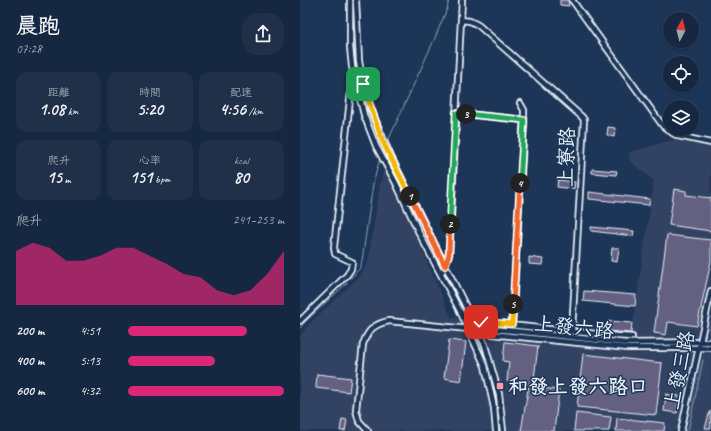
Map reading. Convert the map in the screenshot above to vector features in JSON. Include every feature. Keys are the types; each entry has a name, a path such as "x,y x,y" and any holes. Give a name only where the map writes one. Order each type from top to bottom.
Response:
{"street":[{"path":"350,0 350,47 352,67 364,115 376,146 469,329 485,366 494,408 496,431"},
{"path":"356,0 359,61 363,84 382,140 485,344 500,394 503,431"},
{"path":"441,274 449,254 462,0"},
{"path":"572,0 663,126 678,136 711,143"},
{"name":"上寮路","path":"461,20 478,24 584,120 572,332"},
{"path":"300,321 347,275 353,265 350,260 335,254 334,247 351,90 356,86 363,84"},
{"path":"512,324 524,120 524,110 520,103"},
{"path":"456,113 524,120"},
{"name":"上發三路","path":"681,431 711,291"},
{"path":"368,431 359,421 356,410 363,344 366,334 374,326 380,322 389,321 478,330"},
{"path":"481,322 632,337"},
{"name":"上發六路","path":"478,330 494,329 626,343 711,342"},
{"name":"上發六路","path":"478,330 491,334 628,348 711,348"}],"shaded area":[{"path":"677,139 711,145 711,431 300,431 300,336 309,324 359,277 368,262 380,184 385,164 451,317 631,336 654,181 629,160 630,152"}],"building":[{"path":"560,0 568,0 569,6 560,5"},
{"path":"608,127 615,128 614,137 607,135"},
{"path":"592,169 617,171 616,175 592,173"},
{"path":"558,180 575,182 574,189 557,187"},
{"path":"674,189 686,191 686,195 711,198 711,231 669,225"},
{"path":"589,192 650,199 649,205 589,199"},
{"path":"591,227 634,231 633,236 591,231"},
{"path":"667,235 711,240 711,261 697,326 668,322 666,335 654,333"},
{"path":"612,248 619,248 617,262 611,261"},
{"path":"529,257 543,259 542,265 529,264"},
{"path":"584,291 636,295 635,306 583,301"},
{"path":"609,321 632,323 631,333 608,331"},
{"path":"449,340 466,342 461,381 444,378"},
{"path":"505,342 538,346 533,387 559,390 554,431 521,431 529,384 507,381 509,362 503,361"},
{"path":"583,354 662,363 656,415 577,407"},
{"path":"317,374 351,378 349,392 316,388"},
{"path":"666,394 679,396 677,413 664,411"},
{"path":"710,411 711,429 705,428"},
{"path":"576,413 611,417 609,431 574,431"},
{"path":"617,418 665,423 664,431 616,431"},
{"path":"342,419 347,420 345,431 340,431"}],"waterway":[{"path":"387,143 434,40 447,9 449,0"},
{"path":"382,154 385,147"},
{"path":"351,278 360,268 362,261 373,184 380,158"},
{"path":"300,328 347,283"},
{"path":"710,329 711,325"},
{"path":"688,431 703,360"}],"place":[{"name":"和發上發六路口","path":"500,386"}],"route":[{"path":"363,84 382,140 445,266 449,254 456,113 524,120 512,324 481,322"}]}
